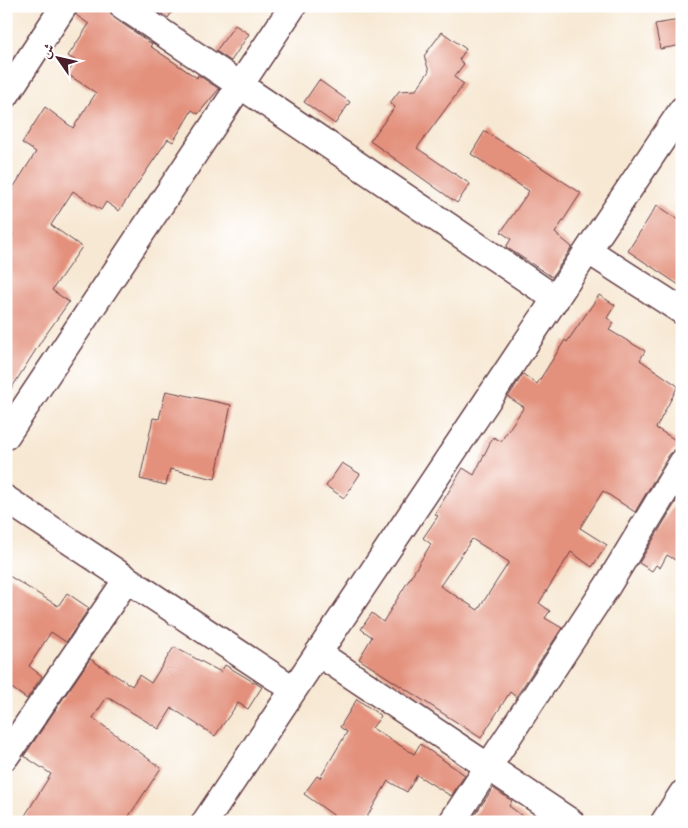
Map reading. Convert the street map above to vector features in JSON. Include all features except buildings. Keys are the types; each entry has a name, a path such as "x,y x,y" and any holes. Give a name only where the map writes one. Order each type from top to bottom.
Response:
{"street":[{"path":"6,95 64,6"},
{"path":"124,6 556,299"},
{"path":"6,436 293,6"},
{"path":"205,822 682,110"},
{"path":"589,251 682,311"},
{"path":"452,822 608,585 682,463"},
{"path":"6,499 293,689"},
{"path":"6,756 127,579"},
{"path":"318,653 571,822"},
{"path":"664,822 682,794"}]}
